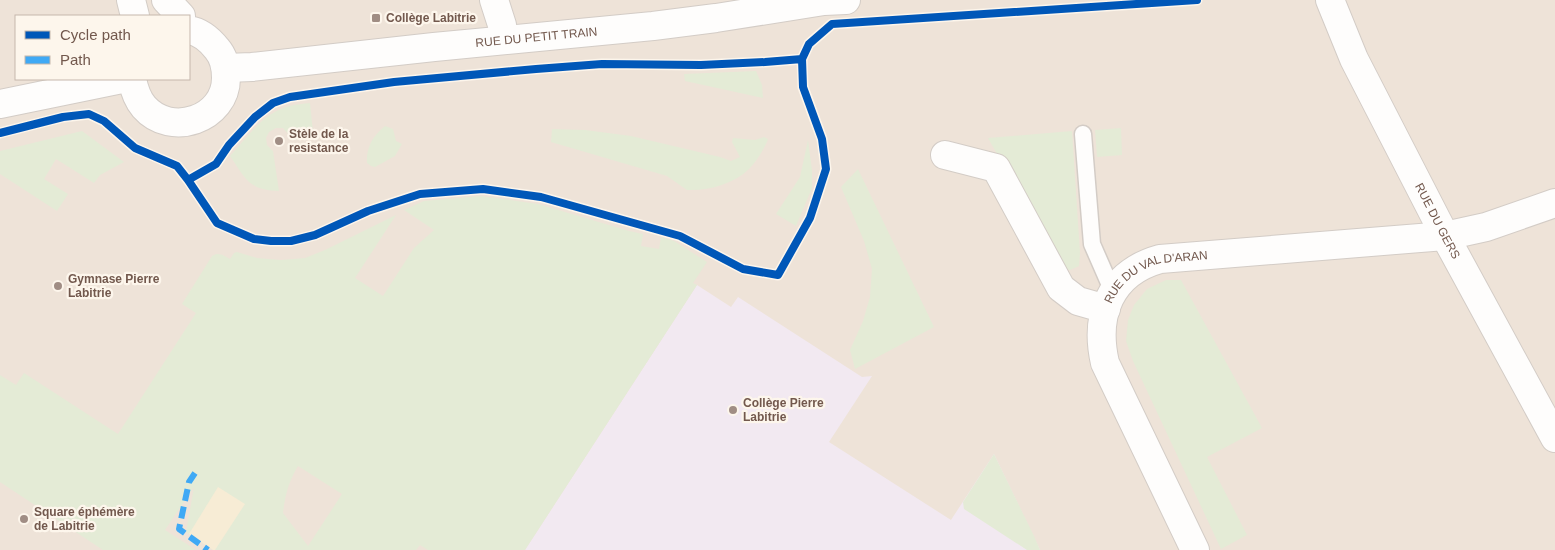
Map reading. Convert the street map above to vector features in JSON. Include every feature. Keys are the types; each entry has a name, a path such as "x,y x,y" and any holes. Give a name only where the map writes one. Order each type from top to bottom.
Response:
{"street":[{"path":"130,0 136,15"},
{"path":"166,0 179,15"},
{"path":"494,0 502,25 504,40"},
{"name":"RUE DU PETIT TRAIN","path":"226,68 252,68 379,52 653,26 824,1 846,0"},
{"name":"RUE DU GERS","path":"1330,0 1354,59 1446,236 1555,438"},
{"path":"132,80 135,93 144,107 157,117 172,123 189,122 203,117 214,108 222,96 226,82 226,68 220,52 209,39 190,27"},
{"path":"0,104 117,80"},
{"path":"945,155 996,168 1061,288 1078,301 1109,301"},
{"name":"RUE DU VAL D'ARAN","path":"1195,550 1105,363 1101,331 1109,301 1130,272 1143,264 1160,258 1446,236 1486,227 1555,203"}],"lane":[{"path":"1083,134 1092,244 1109,301"}],"shaded area":[{"path":"0,0 1555,0 1555,550 0,550"},
{"name":"Collège Pierre Labitrie","path":"697,285 731,307 738,297 862,377 872,376 829,442 951,520 994,454 1040,550 525,550"}],"green space":[{"path":"756,71 762,85 763,98 685,81 684,74"},
{"path":"310,103 313,132 290,136 283,128 276,128 269,132 266,138 267,145 273,151 279,191 254,186 244,177 230,156 264,119 280,109 292,105"},
{"path":"385,126 393,129 396,141 402,144 395,156 375,167 371,166 367,163 369,147 377,134"},
{"path":"1121,128 1122,155 1097,157 1095,130"},
{"path":"552,129 585,130 631,136 731,161 740,157 732,142 733,138 755,140 764,137 768,139 754,163 736,179 712,188 687,190 667,176 551,142"},
{"path":"82,131 124,162 100,175 94,183 56,159 44,179 68,194 57,211 0,174 0,151"},
{"path":"1072,131 1080,253 1079,266 1070,270 1062,269 988,138"},
{"path":"808,140 812,188 796,226 776,214 800,177"},
{"path":"858,169 934,327 855,369 850,350 863,321 870,297 872,269 864,241 841,187"},
{"path":"481,196 538,204 643,234 641,246 659,249 661,237 674,241 707,262 693,283 697,285 525,550 428,550 420,545 416,550 213,550 186,532 194,487 165,530 196,550 103,550 0,482 0,375 16,385 24,373 118,434 196,313 182,304 212,256 219,254 230,259 237,252 257,258 281,260 305,258 396,215 355,278 383,296 414,248 434,230 404,210 424,201","holes":["298,466 342,494 308,546 283,513 288,488"]},
{"path":"1166,280 1181,280 1262,428 1207,457 1247,535 1221,549 1133,361 1126,341 1128,320 1134,305 1147,289"},
{"path":"994,454 1040,550 1027,550 964,509 963,502"}],"sand":[{"path":"218,487 245,504 215,550 213,550 189,534"}],"marked path":[{"path":"195,473 189,482 179,529 208,550"}],"cycle path":[{"path":"0,133 63,117 89,114 104,121 135,148 177,166 217,223 254,239 291,241 315,235 368,211 420,194 483,189 541,197 680,236 743,269 778,275 810,218 826,169 822,139 803,87 802,59 809,44 832,24 1197,0"},
{"path":"188,180 216,164 229,145 255,117 273,103 290,97 394,82 602,64 701,65 802,59"}],"place":[{"name":"Collège Labitrie","path":"376,18"},
{"name":"Stèle de la resistance","path":"279,141"},
{"name":"Gymnase Pierre Labitrie","path":"58,286"},
{"name":"Collège Pierre Labitrie","path":"733,410"},
{"name":"Square éphémère de Labitrie","path":"24,519"}]}
